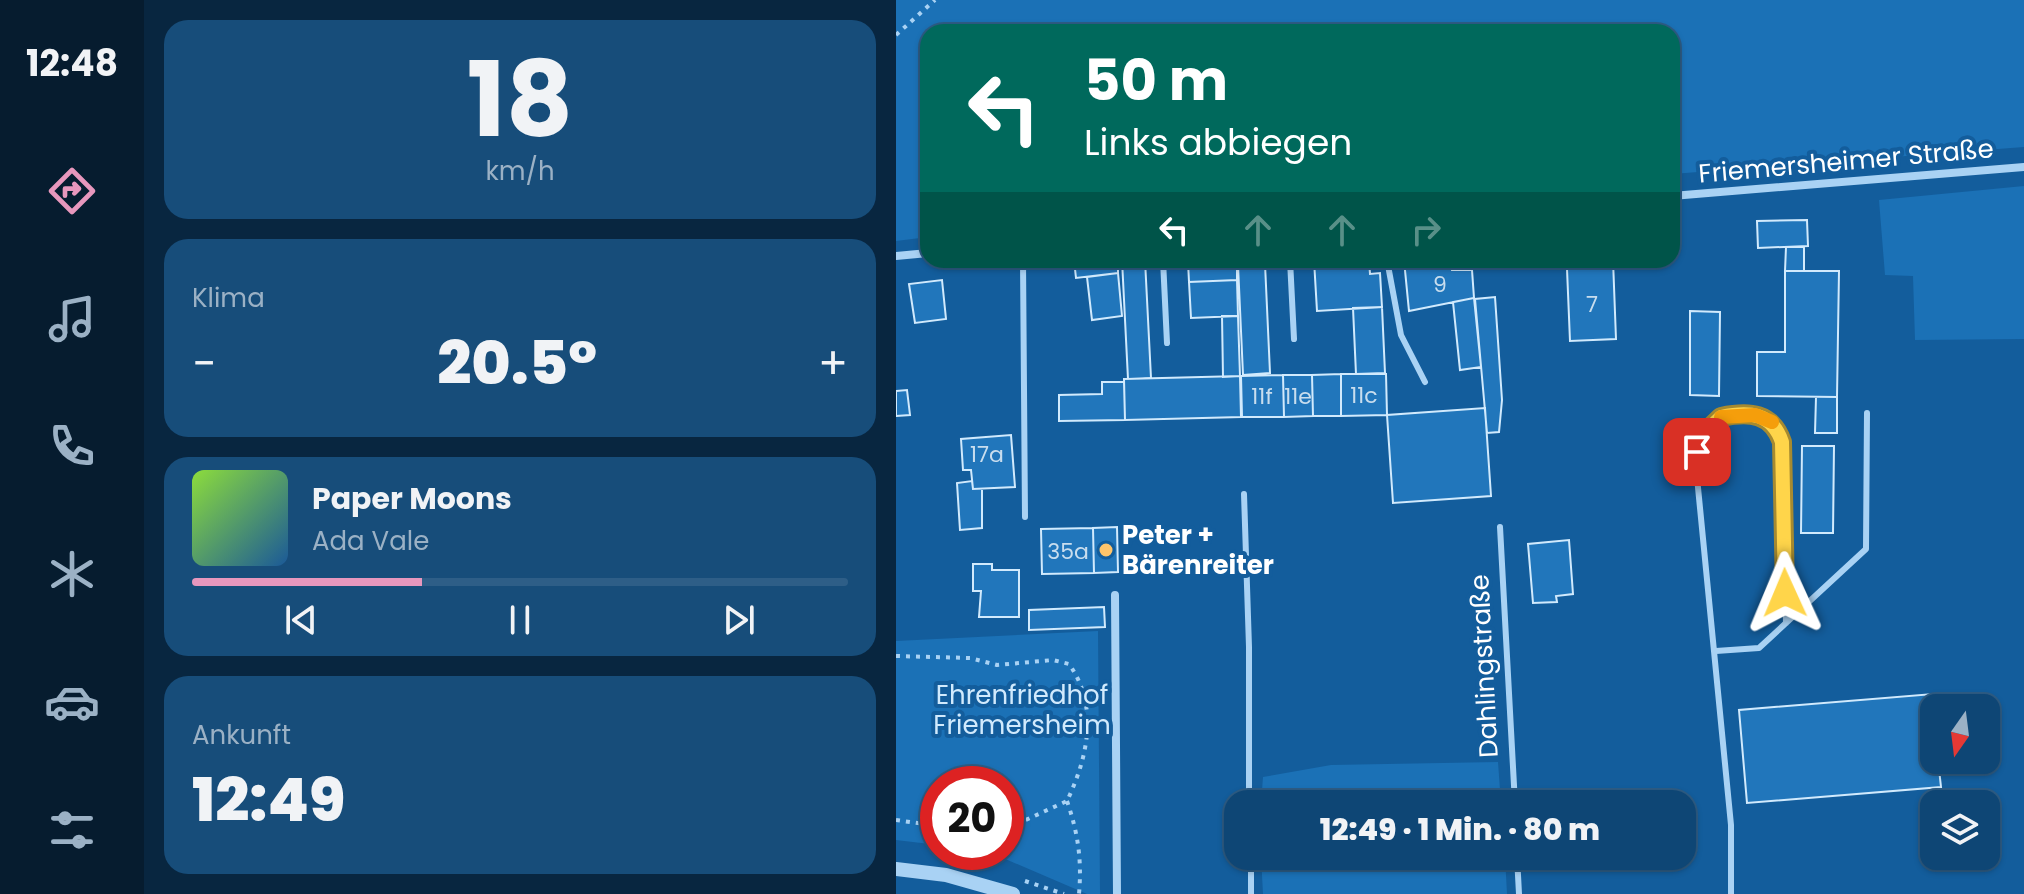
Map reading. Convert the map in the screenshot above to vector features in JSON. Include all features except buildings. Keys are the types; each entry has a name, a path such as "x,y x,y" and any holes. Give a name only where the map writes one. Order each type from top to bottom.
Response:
{"street":[{"name":"Friemersheimer Straße","path":"1680,195 2024,167"},
{"path":"896,256 920,254"},
{"path":"1115,595 1117,894"},
{"path":"896,869 946,875 1013,894"}],"lane":[{"path":"1023,268 1025,517"},
{"path":"1163,268 1167,343"},
{"path":"1290,268 1294,339"},
{"path":"1388,268 1401,335 1425,382"},
{"path":"1716,651 1759,648 1866,549 1867,413"},
{"path":"1731,894 1731,825 1696,467 1701,436 1721,417 1738,414 1768,418 1776,426 1782,442 1786,623"},
{"path":"1244,494 1249,790"},
{"name":"Dahlingstraße","path":"1500,527 1514,790"},
{"path":"1251,870 1251,894"},
{"path":"1518,870 1519,894"}],"path":[{"path":"896,35 935,0"},
{"path":"896,656 970,658 997,665 1053,660 1069,664 1080,680 1088,744 1067,801 1077,830 1082,862 1079,894"},
{"path":"1024,821 1067,801"},
{"path":"896,820 920,823"}],"green space":[{"path":"896,0 2024,0 2024,147 1680,173 1680,24 920,24 920,238 896,241"},
{"path":"2024,186 2024,339 1915,340 1913,276 1885,275 1879,200"},
{"name":"Ehrenfriedhof Friemersheim","path":"1098,631 1100,894 1087,894 1024,867 1024,766 920,766 920,843 896,840 896,641"},
{"path":"1498,762 1500,790 1262,790 1263,777 1331,765"},
{"path":"1262,870 1506,870 1507,894 1263,894"}],"slow traffic":[{"path":"1721,417 1755,415 1772,422"}],"place":[{"name":"Peter + Bärenreiter","path":"1106,550"}],"route":[{"path":"1697,452 1701,436 1709,424 1721,417 1755,415 1768,418 1776,426 1782,442 1785,593"}]}
